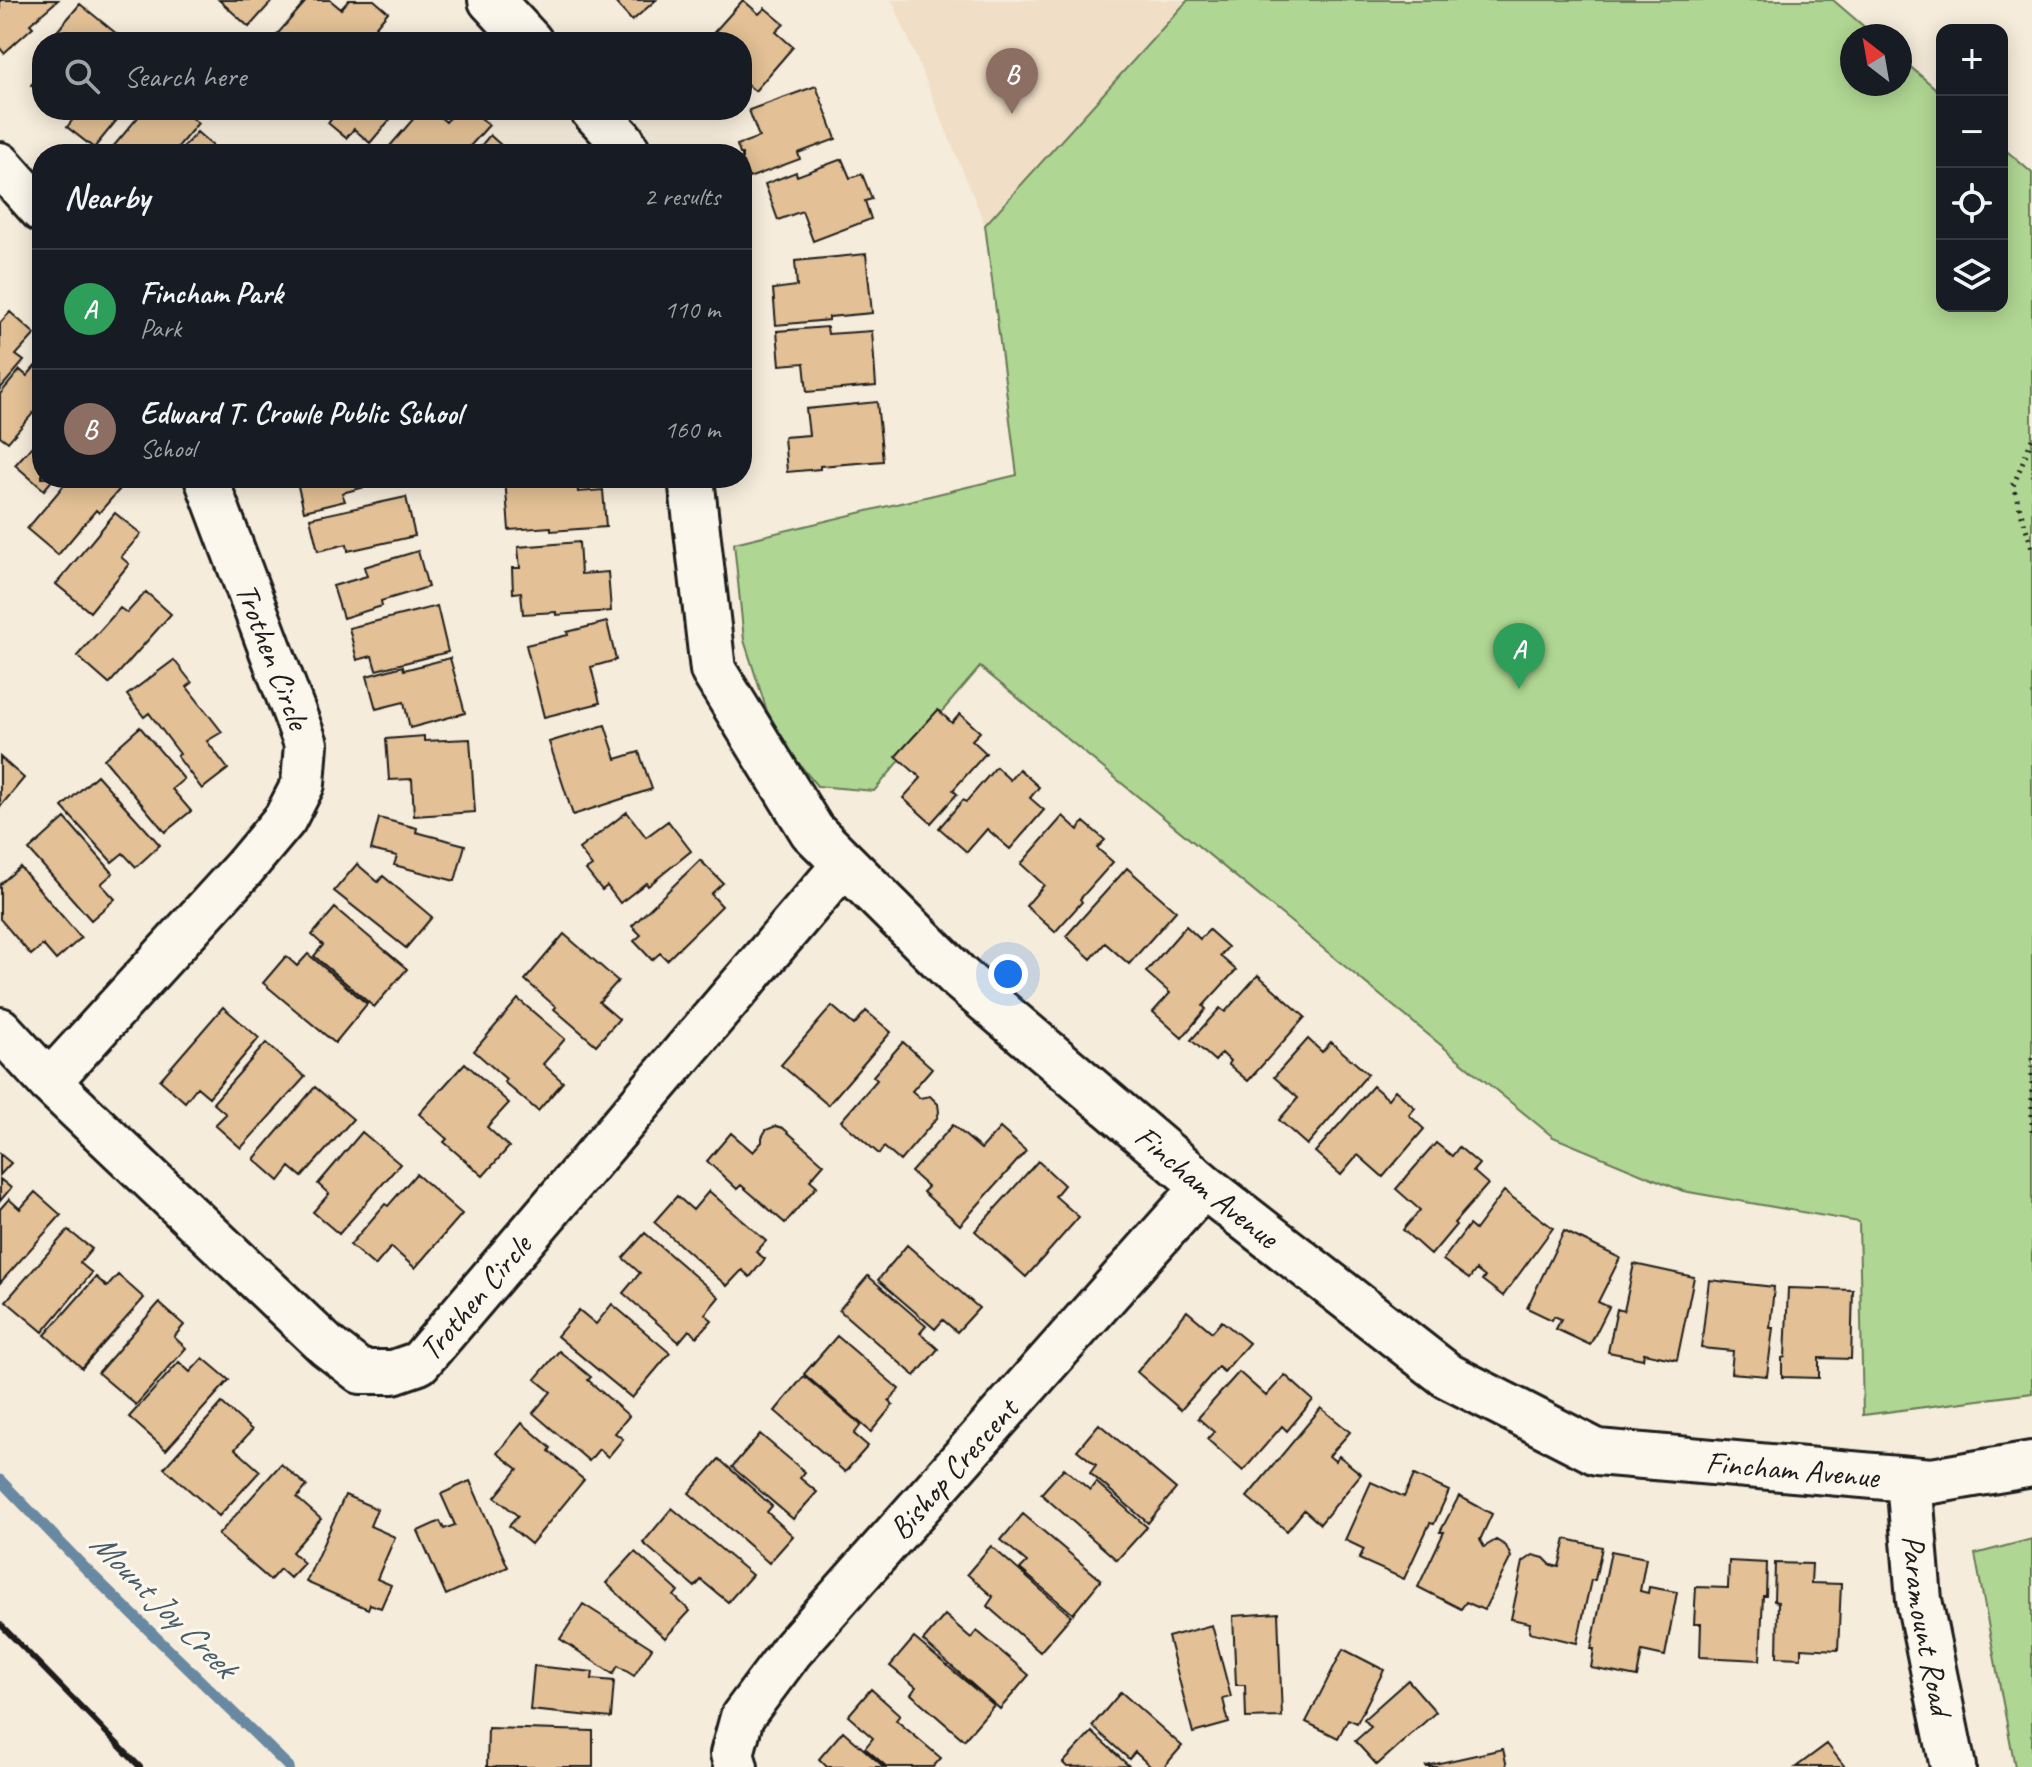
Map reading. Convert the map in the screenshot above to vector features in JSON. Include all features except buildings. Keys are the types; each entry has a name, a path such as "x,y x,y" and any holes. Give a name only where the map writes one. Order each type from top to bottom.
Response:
{"street":[{"path":"491,0 521,32"},
{"path":"602,120 624,144"},
{"path":"0,164 32,200"},
{"name":"Trothen Circle","path":"49,1082 244,868 285,819 303,784 306,744 210,488"},
{"name":"Fincham Avenue","path":"692,488 713,670 812,831 960,978 1204,1186 1448,1376 1597,1452 1932,1481 2032,1464"},
{"name":"Trothen Circle","path":"0,1029 49,1082 327,1346 361,1372 393,1372 419,1363 845,863"},
{"name":"Bishop Crescent","path":"736,1767 732,1754 742,1717 792,1650 1204,1186"},
{"name":"Paramount Road","path":"1909,1480 1919,1600 1953,1767"}],"path":[{"path":"2032,439 2013,486 2032,548"},
{"path":"2032,1058 2032,1137"}],"shaded area":[{"path":"891,0 1188,0 985,225"}],"green space":[{"path":"1188,0 1833,0 1861,24 1840,24 1840,96 1912,96 1912,68 1936,89 1936,312 2008,312 2008,152 2032,173 2032,1393 1863,1415 1859,1222 1683,1191 1553,1137 980,667 874,791 817,786 792,755 767,711 744,640 734,543 1017,475 985,225"},
{"path":"2032,1539 2032,1767 2015,1767 1975,1554"}],"waterway":[{"name":"Mount Joy Creek","path":"0,1480 85,1568 289,1767"}],"railway":[{"path":"0,1624 140,1767"}],"place":[{"name":"Edward T. Crowle Public School","path":"1012,114"},
{"name":"Fincham Park","path":"1519,689"}]}
